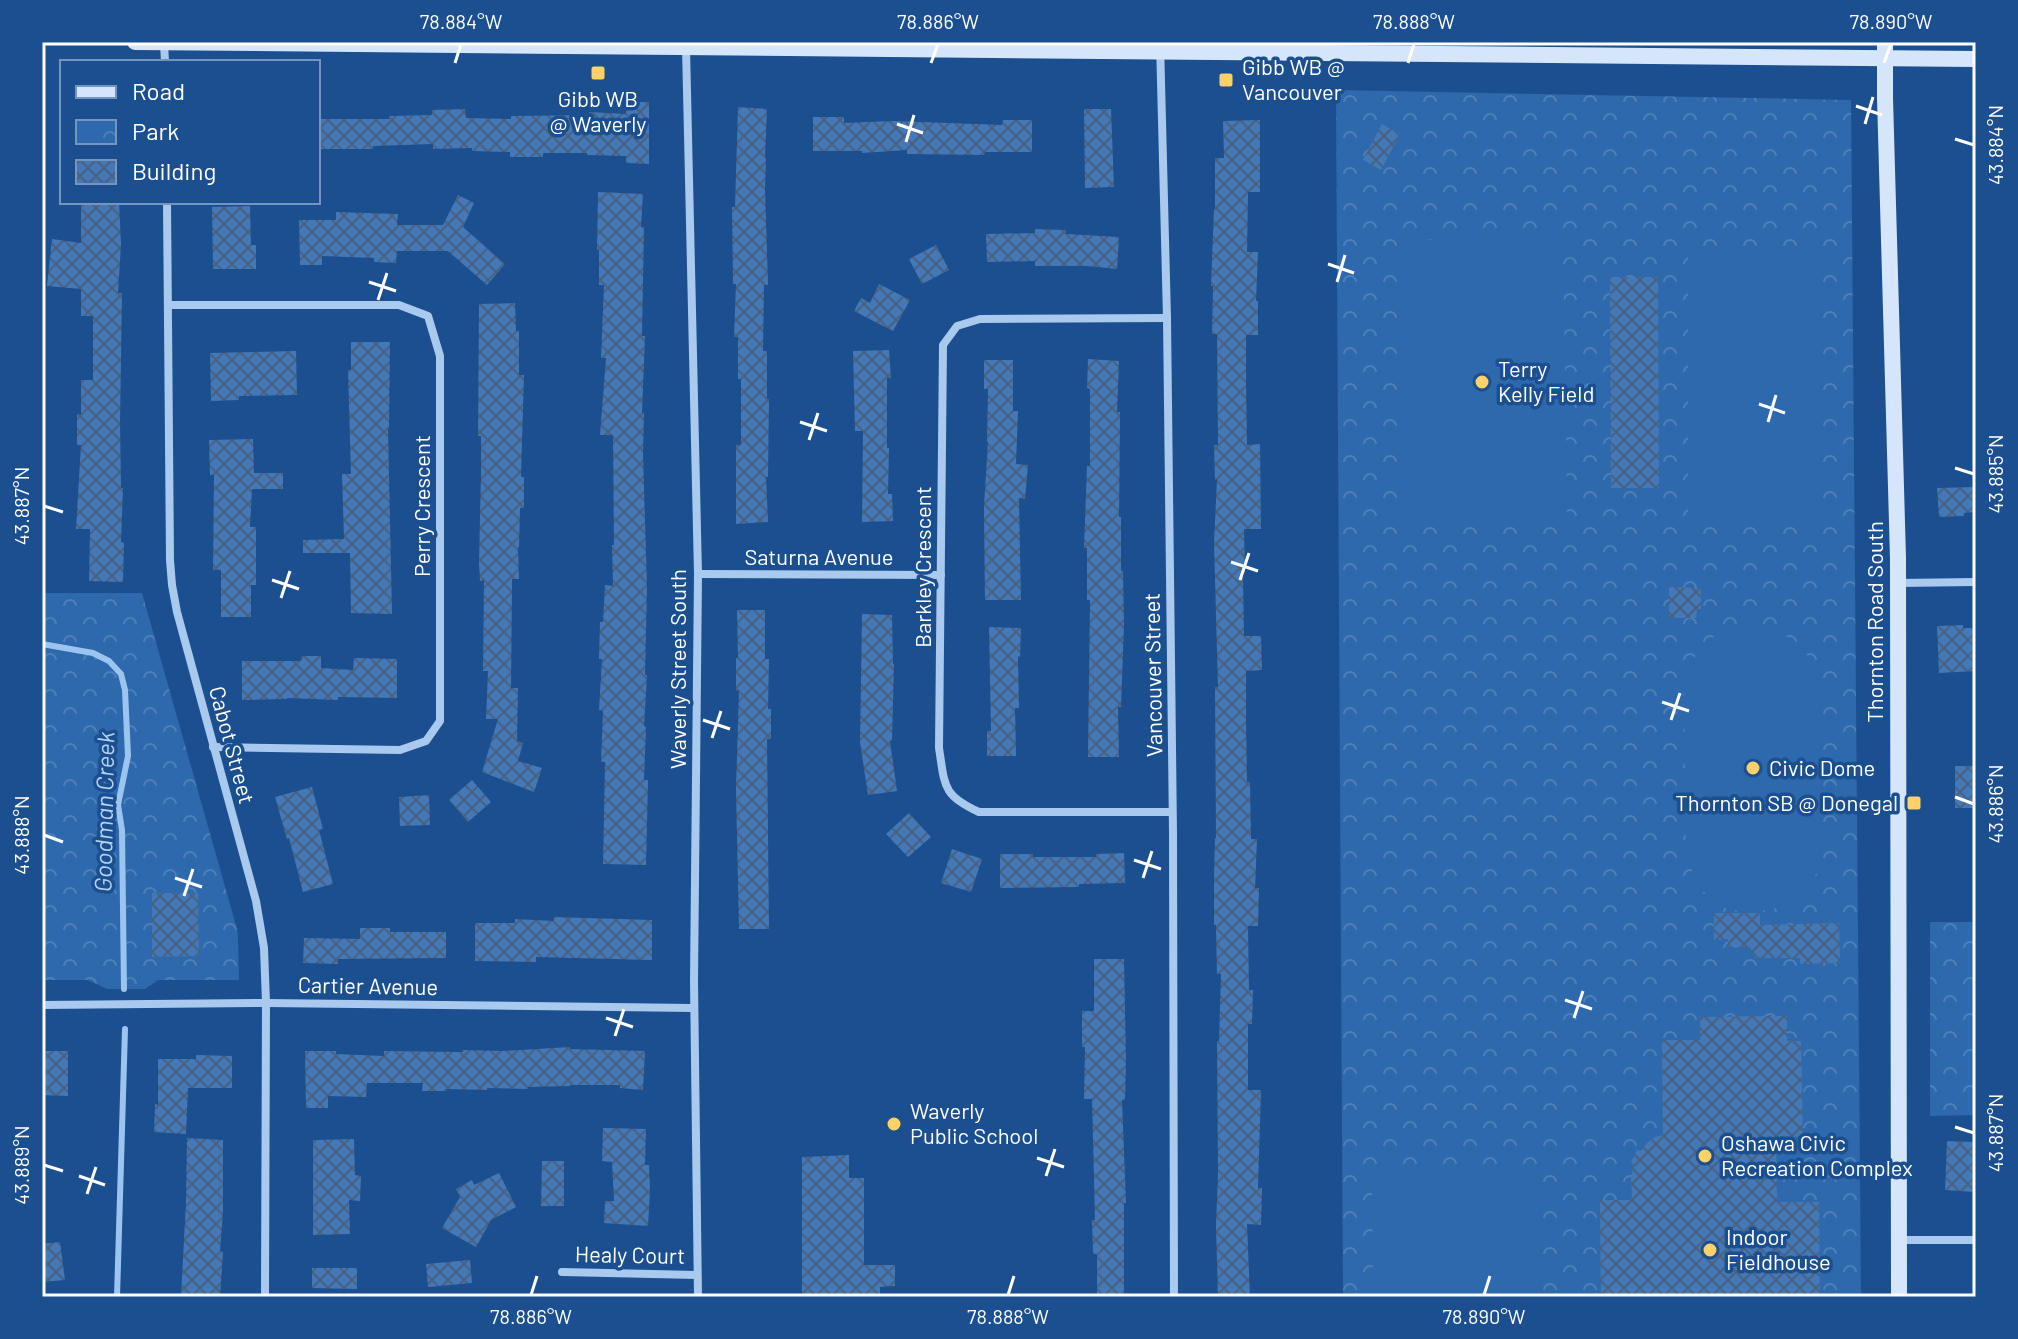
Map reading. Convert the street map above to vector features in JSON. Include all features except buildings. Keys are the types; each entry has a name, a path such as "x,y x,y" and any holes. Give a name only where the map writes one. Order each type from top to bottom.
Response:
{"main road":[{"path":"135,42 1885,50 1976,59"},
{"name":"Thornton Road South","path":"1885,50 1898,583 1899,1297"}],"street":[{"name":"Waverly Street South","path":"686,45 698,574 694,1008 698,1297"},
{"name":"Vancouver Street","path":"1160,47 1167,318 1174,1297"},
{"name":"Cabot Street","path":"167,204 172,585 256,901 264,948 265,1297"},
{"name":"Perry Crescent","path":"168,305 399,305 428,316 440,356 440,721 426,741 400,750 213,747"},
{"name":"Barkley Crescent","path":"1167,318 980,319 957,326 943,345 939,748 944,783 957,802 979,812 1172,812"},
{"name":"Saturna Avenue","path":"698,574 941,575"},
{"path":"1898,583 1976,582"},
{"name":"Cartier Avenue","path":"42,1005 266,1003 694,1008"},
{"path":"1898,1240 1976,1240"},
{"name":"Healy Court","path":"562,1272 697,1275"}],"green space":[{"name":"Oshawa Civic Recreation Complex","path":"1336,90 1851,100 1861,1297 1343,1297"},
{"name":"Terry Kelly Field","path":"1563,238 1567,524 1401,526 1397,240"},
{"path":"1688,246 1823,246 1823,521 1688,521"},
{"path":"42,593 142,593 237,929 239,980 158,980 145,989 107,989 88,980 42,980"},
{"name":"Civic Dome","path":"1746,626 1774,631 1795,642 1811,661 1816,673 1820,688 1821,848 1816,875 1797,898 1774,909 1743,911 1727,909 1709,897 1696,879 1688,859 1684,689 1692,664 1703,646 1721,633"},
{"path":"1930,922 1976,922 1976,1115 1930,1116"},
{"path":"1539,1168 1541,1297 1373,1297 1372,1169"}],"waterway":[{"name":"Goodman Creek","path":"42,644 93,653 109,661 121,674 125,690 128,756 118,805 122,830 124,989"},
{"name":"Goodman Creek","path":"117,1297 125,1029"}],"place":[{"name":"Gibb WB @ Waverly","path":"598,73"},
{"name":"Gibb WB @ Vancouver","path":"1226,80"},
{"name":"Terry Kelly Field","path":"1482,382"},
{"name":"Civic Dome","path":"1753,768"},
{"name":"Thornton SB @ Donegal","path":"1914,803"},
{"name":"Waverly Public School","path":"894,1124"},
{"name":"Oshawa Civic Recreation Complex","path":"1705,1156"},
{"name":"Indoor Fieldhouse","path":"1710,1250"}]}
